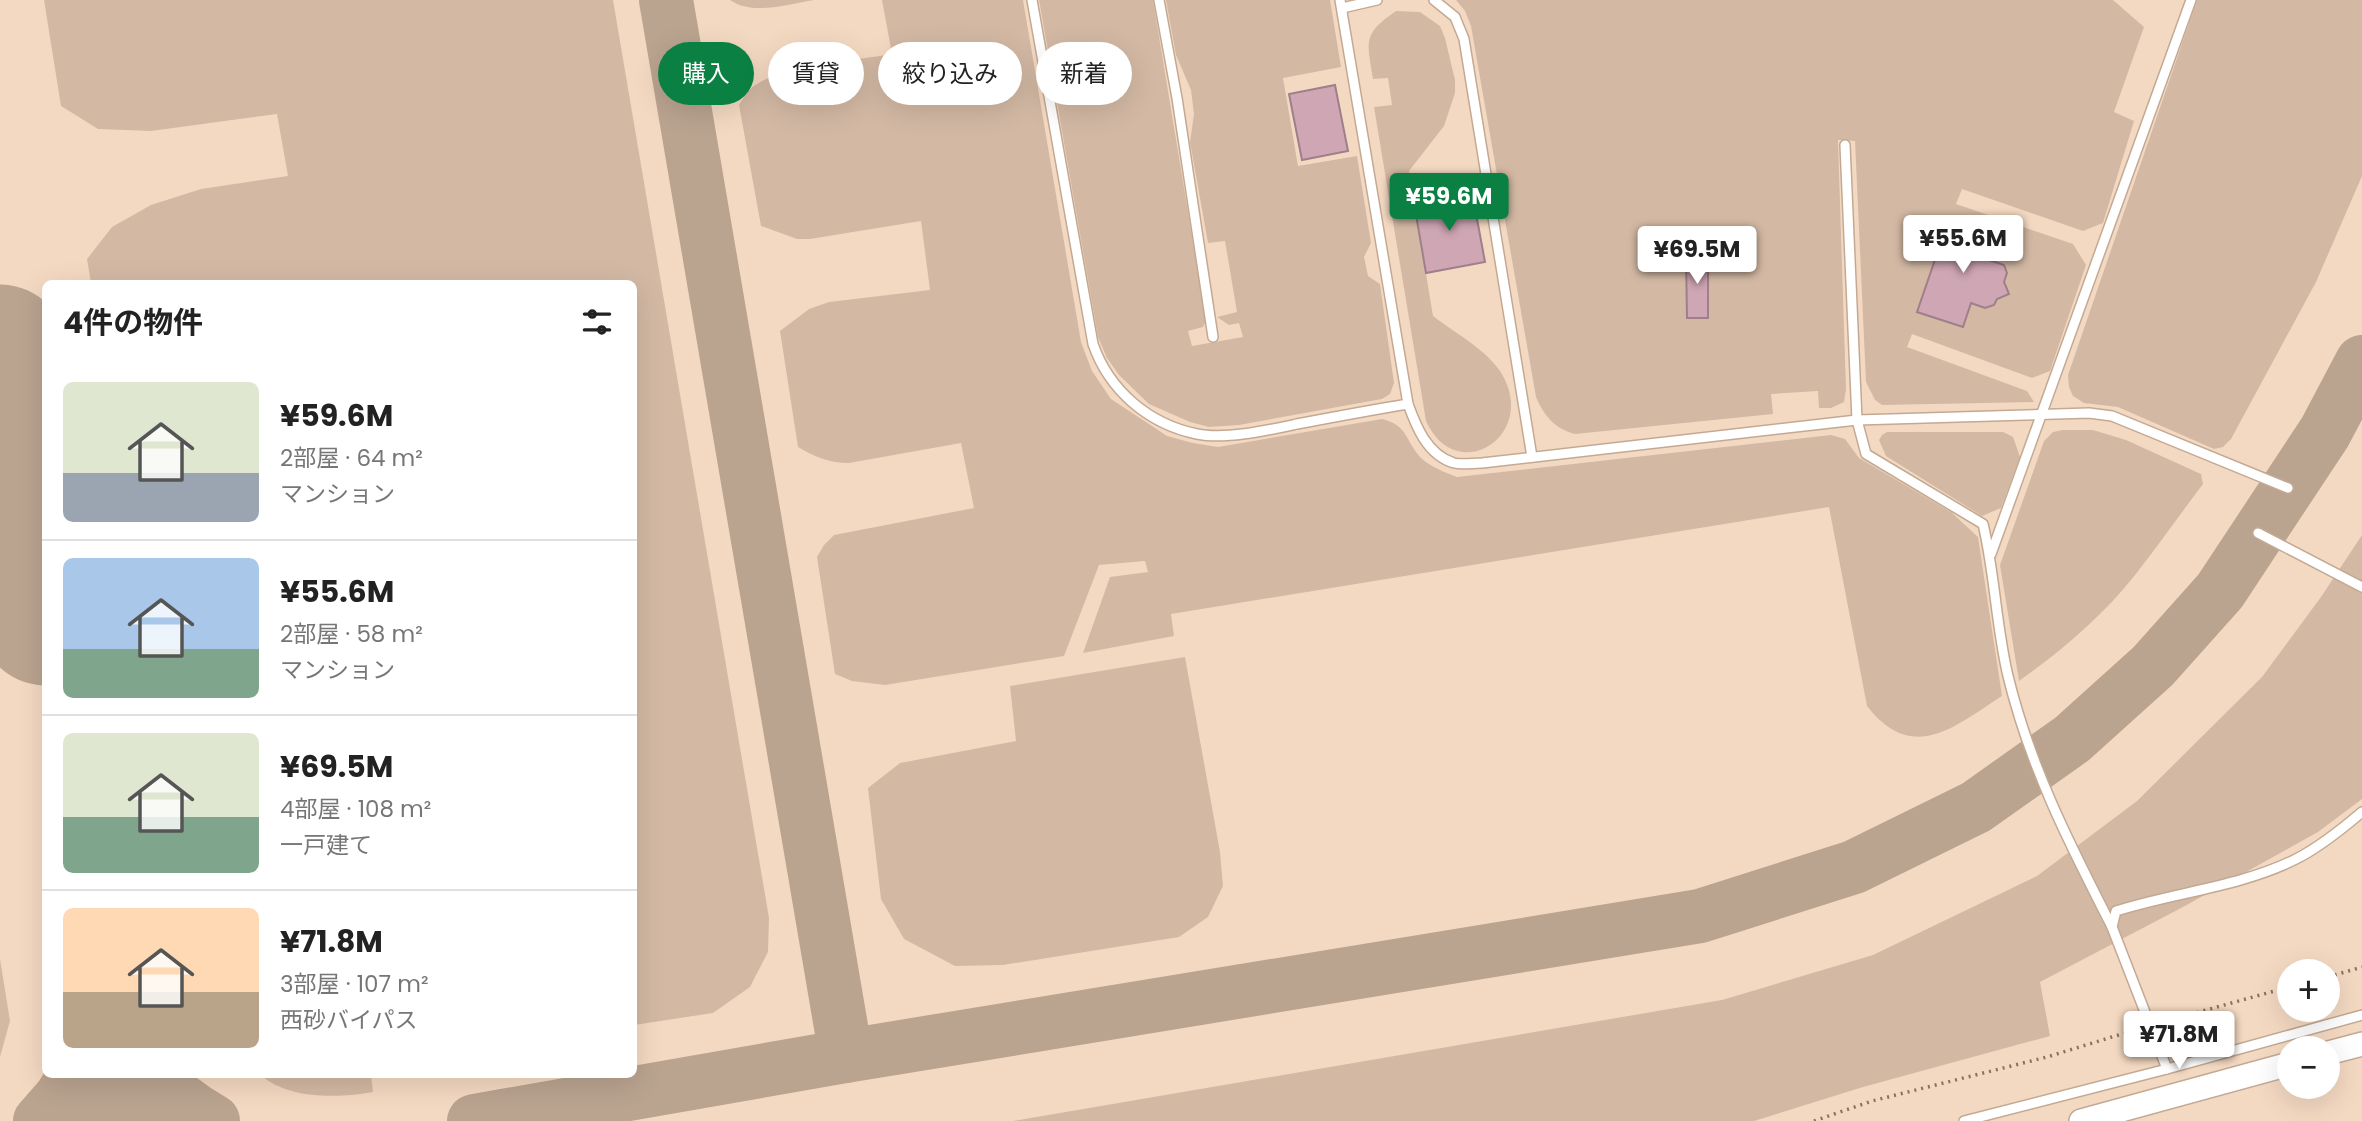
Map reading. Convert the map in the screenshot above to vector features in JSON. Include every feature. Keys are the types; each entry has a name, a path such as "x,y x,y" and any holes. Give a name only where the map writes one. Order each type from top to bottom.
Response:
{"street":[{"path":"2340,1050 2362,1044"},
{"path":"2081,1121 2277,1067"}],"lane":[{"path":"1032,0 1093,344 1101,366 1128,399 1171,426 1199,435 1250,433 1408,404"},
{"path":"1159,0 1179,111 1213,337"},
{"path":"1377,0 1341,4 1408,404 1419,433 1435,452 1454,463 1482,463 1857,420 2089,413 2112,416 2288,488"},
{"path":"1434,0 1455,16 1464,39 1532,457"},
{"path":"1990,556 2191,0"},
{"path":"1845,145 1857,420 1866,454 1983,524 2008,675 2035,765 2060,825 2112,927 2168,1069"},
{"path":"2258,533 2362,587"},
{"path":"2112,927 2116,911 2243,879 2297,858 2362,812"},
{"path":"1964,1121 2362,1016"}],"path":[{"path":"2340,973 2362,967"},
{"path":"1814,1121 1872,1101 2047,1058 2100,1039 2277,990"}],"shaded area":[{"path":"44,0 613,0 769,918 768,952 750,987 713,1013 637,1025 637,280 90,280 87,259 112,227 151,205 201,189 288,176 277,114 151,131 98,129 61,106"},
{"path":"730,0 814,0 760,8 739,5"},
{"path":"882,0 1023,0 1036,77 1036,105 1041,105 1081,342 1092,371 1111,399 1167,436 1218,447 1382,419 1402,429 1421,458 1457,477 1831,435 1845,439 1859,458 1951,512 1978,537 2002,696 1951,728 1918,737 1901,734 1884,724 1867,706 1829,507 1171,614 1174,636 1083,653 1110,577 1148,572 1145,561 1099,565 1064,656 885,685 852,681 835,674 817,557 824,545 834,535 974,508 961,443 849,463 822,459 798,447 780,331 809,309 829,302 930,290 921,221 810,239 797,239 761,226 739,105 754,105 754,86 768,79 768,105 864,105 864,58 878,56 878,105 1022,105 1022,42 890,42"},
{"path":"1039,0 1153,0 1206,321 1203,327 1188,331 1192,346 1243,337 1239,323 1229,325 1217,317 1237,312 1225,241 1208,243 1190,142 1194,114 1191,90 1176,55 1166,0 1330,0 1341,67 1283,78 1298,166 1357,156 1371,243 1364,257 1368,276 1380,284 1394,383 1390,394 1382,399 1239,425 1209,427 1190,422 1149,404 1119,375 1107,358 1098,337 1057,105 1132,105 1132,42 1046,42"},
{"path":"1456,0 2113,0 2144,27 2114,112 2134,121 2103,223 2083,231 1962,189 1956,204 2073,244 2086,265 2050,371 2032,378 1912,334 1907,347 2027,391 2034,402 1882,405 1875,400 1866,382 1855,141 1838,140 1846,389 1844,402 1831,408 1819,408 1818,391 1771,394 1773,414 1575,434 1556,425 1536,397 1471,26 1465,11"},
{"path":"2197,0 2362,0 2362,176 2316,282 2231,439 2223,447 2214,449 2118,407 2084,403 2073,396 2068,375"},
{"path":"1396,11 1420,12 1440,26 1455,80 1455,93 1444,126 1409,171 1433,316 1478,348 1493,363 1500,371 1510,394 1510,415 1503,432 1490,445 1474,452 1456,451 1440,441 1426,421 1374,107 1392,105 1388,78 1373,79 1369,56 1372,33"},
{"path":"2093,430 2126,440 2201,474 2203,484 2144,564 2109,605 2066,645 2019,681 2000,565 2044,441 2053,432"},
{"path":"1887,432 2003,432 2013,437 2020,457 2001,508 1982,516 1886,456 1879,440"},
{"path":"2362,535 2362,799 2318,832 2040,982 2050,1036 1863,1087 1754,1121 1013,1121 1722,1000 1873,955 2037,876 2137,801 2262,677 2321,597"},
{"path":"1185,657 1220,852 1223,886 1208,917 1179,937 1003,965 955,966 904,939 881,899 868,788 900,763 1016,741 1010,686"},
{"path":"0,959 10,1021 0,1057"},
{"path":"265,1078 371,1078 373,1092 315,1095 285,1089"}],"building":[{"path":"1335,85 1348,151 1302,160 1289,94"},
{"path":"1472,192 1485,262 1426,273 1414,203"},
{"path":"1949,219 1997,235 1989,260 2004,265 2007,273 2004,282 2009,294 1985,308 1971,303 1963,327 1917,312"},
{"path":"1686,254 1708,254 1708,318 1687,318"}],"taxiway":[{"path":"666,0 846,1056"},
{"path":"474,1121 846,1056 1700,916 1854,867 1976,807 2072,739 2153,666 2220,591 2325,432 2362,362"},
{"path":"40,1121 61,1097 73,1078"},
{"path":"158,1078 181,1100 213,1121"}],"runway":[{"path":"0,352 42,595"},
{"path":"124,1078 131,1121"}]}
